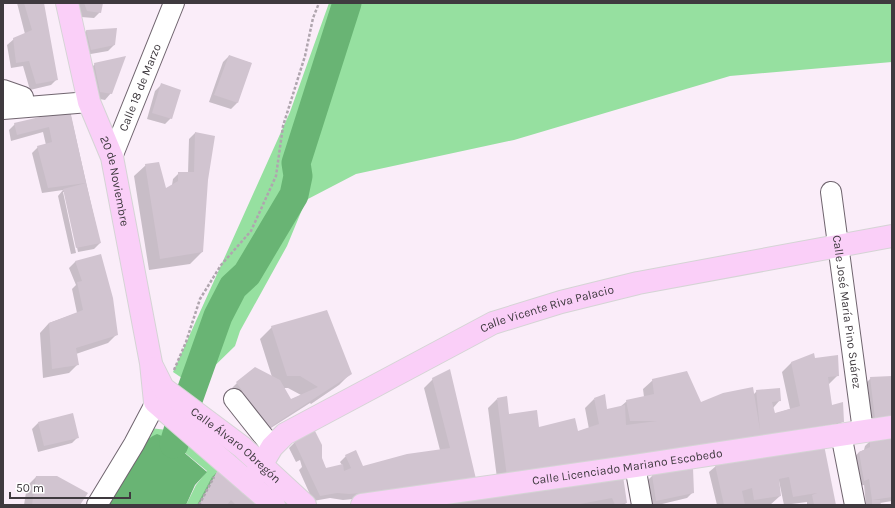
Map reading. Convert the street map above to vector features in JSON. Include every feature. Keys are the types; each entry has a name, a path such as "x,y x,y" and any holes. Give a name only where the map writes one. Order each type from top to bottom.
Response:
{"main road":[{"name":"20 de Noviembre","path":"67,3 87,95 112,156 151,363 168,395"},
{"name":"Calle Vicente Riva Palacio","path":"250,484 267,455 285,434 493,324 561,302 638,283 892,236"},
{"name":"Calle Álvaro Obregón","path":"168,395 242,448 267,455 305,505"},
{"name":"Calle Álvaro Obregón","path":"168,395 221,469 250,484 274,505"},
{"name":"Calle Licenciado Mariano Escobedo","path":"362,505 635,466 892,426"}],"street":[{"name":"Calle 18 de Marzo","path":"112,156 120,106 160,3"},
{"name":"Calle 18 de Marzo","path":"112,156 174,3"},
{"path":"3,90 23,97"},
{"path":"3,101 23,97 87,95"},
{"path":"3,109 87,95"},
{"name":"Calle José María Pino Suárez","path":"831,192 863,431"},
{"path":"97,505 134,444 168,395"},
{"path":"234,399 267,455"},
{"path":"841,434 855,505"},
{"path":"635,466 642,505"}],"path":[{"path":"168,395 200,299 221,265 251,231 276,176 283,126 305,56 313,18 319,3"},
{"path":"199,505 221,469"}],"shaded area":[{"path":"329,3 892,3 892,62 730,76 514,140 356,174 306,200 287,246 240,331 235,346 194,386 173,372 290,112"},
{"path":"150,428 167,430 183,439 218,470 199,505 186,505 196,485 207,471 167,438 136,453"},
{"path":"157,434 167,438 207,472 195,485 186,505 104,505 120,476 134,455 149,438"}],"building":[{"path":"24,3 44,3 58,80 36,84 29,61 16,63 13,38 32,30"},
{"path":"84,3 103,3 101,13 87,11"},
{"path":"117,28 115,45 91,50 86,30"},
{"path":"229,55 252,63 238,103 214,95"},
{"path":"126,56 112,94 100,92 94,63"},
{"path":"161,83 181,90 172,119 152,113"},
{"path":"70,110 86,183 48,188 37,146 52,142 49,127 17,135 14,123"},
{"path":"195,132 215,136 208,180 203,252 160,259 145,164 159,162 166,188 178,181 178,172 194,172"},
{"path":"86,183 101,243 76,248 63,189"},
{"path":"101,254 113,298 118,335 76,348 79,365 52,369 49,323 83,310 77,282 82,281 75,261"},
{"path":"327,310 352,374 269,428 236,382 255,367 280,380 291,399 318,387 300,376 287,376 271,326"},
{"path":"814,353 815,358 838,355 839,376 828,377 832,405 843,402 844,422 507,477 497,398 507,396 509,414 537,410 539,427 575,418 578,431 599,424 594,398 605,394 607,409 625,405 626,425 657,421 630,421 626,400 654,394 652,379 687,371 701,402 723,393 753,387 760,430 756,390 780,388 781,401 772,402 775,413 800,406 791,362"},
{"path":"450,369 476,479 373,492 349,494 337,493 320,496 294,441 314,429 322,445 322,458 326,468 343,464 344,471 351,468 345,455 356,450 363,466 407,454 450,448 432,378"},
{"path":"892,376 892,417 875,419 870,377"},
{"path":"73,413 79,438 44,446 38,422"},
{"path":"892,435 892,497 872,500 869,479 864,481 859,452 870,447 870,439"},
{"path":"824,445 836,505 814,505 812,495 817,493 793,497 789,477 779,479 781,496 754,500 752,488 742,491 745,505 724,505 715,465"},
{"path":"693,468 694,493 656,501 652,475"},
{"path":"218,470 240,488 256,505 236,505 231,500 227,505 199,505"},
{"path":"36,476 57,476 88,493 80,505 32,505"},
{"path":"623,476 627,503 615,505 612,498 575,505 413,505"},
{"path":"872,500 880,500 881,505 872,505"}],"waterway":[{"path":"174,444 183,414 218,316 233,287 247,274 294,195 298,176 296,163 347,3"}]}
